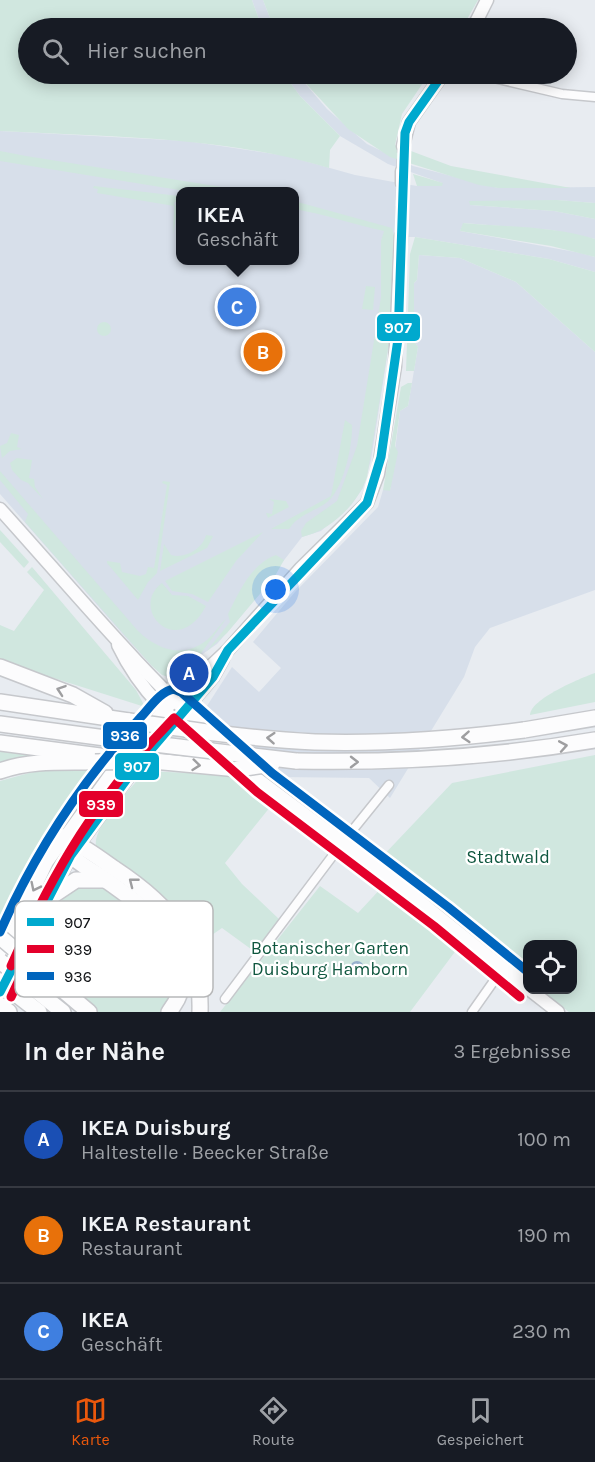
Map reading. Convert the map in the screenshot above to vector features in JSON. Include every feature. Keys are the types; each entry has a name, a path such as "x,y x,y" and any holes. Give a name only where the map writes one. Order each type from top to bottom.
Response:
{"highway":[{"path":"0,667 73,695 112,718"},
{"path":"0,702 244,736 314,742 433,739 524,730 595,718"},
{"path":"0,723 296,761 372,762 531,751 595,740"},
{"path":"0,743 98,759"},
{"path":"0,771 21,764 98,759 153,761 238,769 296,761"},
{"path":"63,837 107,880 134,901"},
{"path":"75,849 157,901"},
{"path":"46,900 76,880 107,880"},
{"path":"0,937 15,950"},
{"path":"0,961 15,974"},
{"path":"17,997 39,1012"},
{"path":"44,997 63,1012"},
{"path":"70,997 88,1012"},
{"path":"169,1012 178,997"},
{"path":"199,997 200,1012"}],"street":[{"path":"478,18 487,0"},
{"path":"403,146 409,122 436,84"},
{"path":"520,84 562,94 595,97"},
{"path":"28,901 47,861 63,837 113,771 163,711 228,650 301,568 367,502 373,489 381,456 396,357 401,236"},
{"path":"0,509 118,645 172,701 264,782"},
{"path":"118,645 129,668 163,711 175,722 264,782 523,984"},
{"path":"46,900 75,849 132,772 213,677 228,650"},
{"path":"225,999 343,842 389,785"},
{"path":"0,961 15,929"},
{"path":"4,988 15,965"},
{"path":"472,1012 503,968"},
{"path":"535,994 558,1012"}],"shaded area":[{"path":"252,0 263,0 270,18 258,18"},
{"path":"291,84 306,84 327,109 367,144 413,166 498,188 595,187 595,203 557,200 470,205 554,211 595,219 595,239 552,230 464,223 460,231 595,257 595,272 549,259 415,237 394,237 390,337 371,460 363,488 351,505 321,531 302,537 278,568 275,576 217,644 194,660 176,677 168,678 151,665 127,639 0,494 0,131 187,141 287,156 355,175 417,186 442,183 388,164 340,136 300,96"},
{"path":"419,255 460,258 516,282 595,352 595,590 490,628 475,647 464,677 390,798 369,778 278,777 209,719 205,709 232,667 259,692 281,668 253,642 295,592 378,507 383,490 390,490 400,411 408,406 418,347 414,341 414,283 417,280"}],"green space":[{"path":"0,0 252,0 258,18 18,18 18,84 291,84 300,96 340,136 330,150 329,168 289,157 207,144 0,131"},
{"path":"263,0 478,0 468,18 270,18"},
{"path":"306,84 422,84 402,114 395,145 451,166 571,188 498,188 479,185 390,157 348,129"},
{"path":"0,151 222,187 176,187 176,190 0,161"},
{"path":"413,174 443,183 442,186 417,186"},
{"path":"94,186 176,196 173,234 174,206 97,193 98,189 93,188"},
{"path":"557,200 595,203 595,219 554,211 470,205 469,201"},
{"path":"299,202 392,228 394,236 390,337 367,477 363,487 342,515 323,529 302,537 301,531 306,523 337,501 357,446 381,297 381,241 384,231 299,210"},
{"path":"463,223 546,229 595,239 595,257 551,246 460,231"},
{"path":"415,237 549,259 595,272 595,352 516,282 460,258 419,255 417,280 414,283 414,341 418,347 414,371 406,371 410,254"},
{"path":"366,286 375,287 373,310 362,309"},
{"path":"104,322 109,324 111,329 109,334 104,336 99,334 97,329 99,324"},
{"path":"412,383 408,406 400,411 395,446 398,452 390,491 383,490 401,387"},
{"path":"345,420 352,425 351,444 346,467 332,497 297,520 289,529 271,529 331,496"},
{"path":"11,433 19,435 17,447 22,449 10,451 2,458 0,446 7,443"},
{"path":"17,458 32,460 29,478 34,479 35,487 43,499 12,470 10,463"},
{"path":"0,471 146,638 171,650 189,649 207,640 226,619 199,656 173,678 162,675 151,665 25,522 28,514 0,480"},
{"path":"163,481 170,482 157,573 148,582 138,600 107,561 120,563 122,572 140,576 146,574 148,567 154,568 167,485 162,483"},
{"path":"269,499 286,501 289,507 268,518 266,513 272,514 274,502"},
{"path":"0,530 29,562 24,568 0,542"},
{"path":"263,532 236,561 208,602 192,594 172,591 165,581"},
{"path":"206,535 213,536 207,548 160,571 164,544 171,555 182,556 197,549"},
{"path":"276,555 284,560 275,576 227,633 206,652 230,622 228,614 247,580 260,565"},
{"path":"32,567 136,690 145,707 0,661 0,625 14,631 44,590 27,572"},
{"path":"162,583 172,595 188,596 206,606 194,622 182,629 170,629 160,624 153,616 150,605 153,593"},
{"path":"595,673 595,702 530,715 538,702 547,696"},
{"path":"0,751 57,755 0,765"},
{"name":"Stadtwald","path":"595,755 595,1012 569,1012 545,994 577,994 577,940 523,940 523,976 378,861 452,783"},
{"path":"40,770 95,770 46,841 18,901 15,901 15,907 3,932 0,929 0,781"},
{"path":"145,771 234,775 275,801 225,863 242,884 280,920 255,952 222,928 213,934 213,901 151,901 96,847 96,838 100,829"},
{"path":"60,854 65,857 42,901 35,901"},
{"path":"99,883 125,901 62,901 65,896 79,887"},
{"name":"Botanischer Garten Duisburg Hamborn","path":"384,885 460,945 410,1012 220,1012 320,886 358,913"},
{"path":"80,997 171,997 165,1012 98,1012"}],"water":[{"path":"354,961 360,961 364,968 360,975 354,975 350,971 350,965"}],"tunnel":[{"path":"402,171 403,146"},
{"path":"401,236 402,183"}],"transit line":[{"name":"907","path":"47,901 71,855 132,772 213,677 228,650 367,503 381,457 398,339 405,133 409,122 436,84"},
{"name":"936","path":"0,932 28,874 79,793 118,742 155,701 164,693 174,689 181,692 272,773 448,907 523,968"},
{"name":"939","path":"42,901 80,834 123,776 174,718 257,792 434,926 520,997"},
{"name":"939","path":"11,966 15,958"},
{"name":"907","path":"0,992 15,963"},
{"name":"939","path":"11,997 15,988"}],"place":[{"name":"IKEA","path":"237,307"},
{"name":"IKEA Restaurant","path":"263,352"},
{"name":"IKEA Duisburg","path":"189,673"}]}
